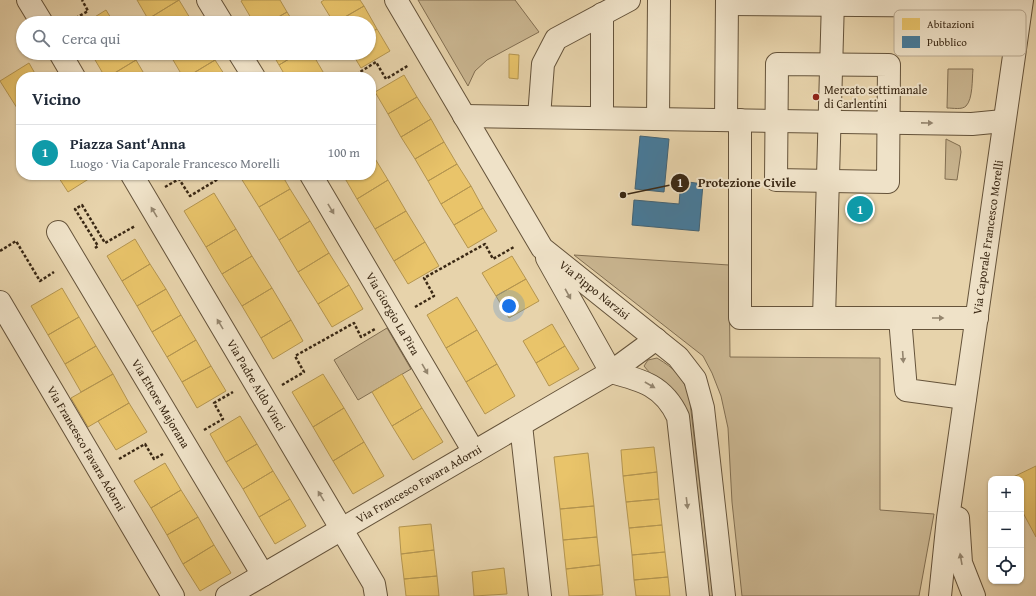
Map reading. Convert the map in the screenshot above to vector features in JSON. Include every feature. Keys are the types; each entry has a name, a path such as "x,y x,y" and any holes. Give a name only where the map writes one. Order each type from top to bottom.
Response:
{"street":[{"path":"28,0 38,16"},
{"path":"208,0 218,16"},
{"name":"Via Pippo Narzisi","path":"396,0 538,242 678,357 695,379 703,408 724,596"},
{"path":"539,117 543,64 556,39 629,0"},
{"path":"658,119 659,0"},
{"path":"977,318 740,318 727,2 988,6 1020,4"},
{"path":"824,318 833,3"},
{"path":"602,14 602,118"},
{"name":"Via Caporale Francesco Morelli","path":"955,475 1012,56"},
{"path":"64,60 71,72"},
{"path":"243,60 251,72"},
{"path":"777,64 888,65 888,182 776,180 777,121 777,64"},
{"path":"464,116 972,124 1003,121"},
{"name":"Via Padre Aldo Vinci","path":"135,180 374,584 376,596"},
{"name":"Via Giorgio La Pira","path":"314,180 474,452"},
{"name":"Via Ettore Majorana","path":"58,232 264,575"},
{"path":"538,242 611,372 641,380 656,388 672,404 678,418 698,596"},
{"name":"Via Francesco Favara Adorni","path":"0,302 173,596"},
{"path":"900,318 906,390 965,398"},
{"name":"Via Francesco Favara Adorni","path":"227,596 611,372 656,339"},
{"path":"521,425 540,596"},
{"path":"940,596 948,518 955,475"},
{"path":"955,475 961,563 974,596"}],"path":[{"path":"79,16 88,11 82,0"},
{"path":"360,72 376,62 386,79 428,54"},
{"path":"98,246 75,209 82,205 105,244 178,180"},
{"path":"180,180 190,196 217,180"},
{"path":"0,251 16,241 40,281"},
{"path":"424,278 485,244 493,259 538,242"},
{"path":"262,396 304,372 295,356 326,339"}],"shaded area":[{"path":"418,0 515,0 539,32 487,60 475,71 468,86"},
{"path":"948,69 973,69 970,99 964,107 947,108"},
{"path":"946,139 960,146 961,152 957,180 945,179"},
{"path":"574,255 729,265 730,357 880,358 880,510 934,514 919,596 742,596 732,502 728,428 721,396 712,373 703,356"},
{"path":"387,328 411,369 358,400 334,360"},
{"path":"657,358 677,373 689,394 713,596 707,596 677,397 669,387 648,371 644,366 648,360"}],"building: Abitazioni":[{"path":"137,0 179,0 153,16 146,16"},
{"path":"179,0 189,16 153,16"},
{"path":"280,0 287,12 280,16 250,16 241,1"},
{"path":"324,0 360,0 364,6 346,16 330,16 321,2"},
{"path":"364,6 370,16 347,16"},
{"path":"106,10 110,16 96,16"},
{"path":"287,12 290,16 280,16"},
{"path":"376,30 390,51 376,59"},
{"path":"509,54 519,55 518,79 509,78"},
{"path":"95,60 136,60 116,72 102,72"},
{"path":"136,60 143,72 116,72"},
{"path":"173,60 215,60 195,72 180,72"},
{"path":"215,60 223,72 195,72"},
{"path":"276,60 287,60 279,65"},
{"path":"287,60 316,60 323,72 283,72 279,65"},
{"path":"356,60 375,60 361,68"},
{"path":"29,63 34,72 16,72 16,106 0,81"},
{"path":"404,75 417,97 388,114 376,91"},
{"path":"417,97 431,119 401,137 388,114"},
{"path":"431,119 444,142 415,159 401,137"},
{"path":"444,142 457,164 428,181 415,159"},
{"path":"376,160 388,180 357,199 346,180 376,180"},
{"path":"457,164 471,186 441,204 428,181"},
{"path":"60,180 87,180 68,192"},
{"path":"242,180 285,180 290,189 259,207"},
{"path":"388,180 406,211 375,229 357,199"},
{"path":"471,186 483,208 454,225 441,204"},
{"path":"290,189 310,221 279,240 259,207"},
{"path":"214,193 236,229 206,247 184,211"},
{"path":"483,208 497,231 468,248 454,225"},
{"path":"406,211 425,242 394,261 375,229"},
{"path":"310,221 329,253 298,272 279,240"},
{"path":"236,229 252,256 222,274 206,247"},
{"path":"135,239 150,264 122,281 107,256"},
{"path":"425,242 439,266 408,284 394,261"},
{"path":"329,253 349,285 318,304 298,272"},
{"path":"252,256 272,288 242,306 222,274"},
{"path":"512,256 526,279 496,296 482,273"},
{"path":"150,264 166,289 137,306 122,281"},
{"path":"526,279 539,301 509,318 496,296"},
{"path":"349,285 363,309 332,327 318,304"},
{"path":"62,288 79,317 48,335 31,306"},
{"path":"272,288 291,320 261,338 242,306"},
{"path":"166,289 181,315 152,332 137,306"},
{"path":"457,297 477,330 446,348 427,315"},
{"path":"181,315 196,340 167,357 152,332"},
{"path":"79,317 96,346 65,364 48,335"},
{"path":"291,320 303,341 273,359 261,338"},
{"path":"552,324 565,346 536,363 523,341"},
{"path":"477,330 497,364 466,382 446,348"},
{"path":"196,340 211,366 182,382 167,357"},
{"path":"96,346 113,374 81,392 65,364"},
{"path":"565,346 579,369 549,386 536,363"},
{"path":"497,364 515,396 485,414 466,382"},
{"path":"211,366 226,391 197,408 182,382"},
{"path":"113,374 129,403 88,427 71,398"},
{"path":"323,374 344,408 313,427 292,392"},
{"path":"402,374 422,408 392,426 372,392"},
{"path":"129,403 147,432 116,450 98,421"},
{"path":"344,408 364,442 333,461 313,427"},
{"path":"422,408 443,442 413,460 392,426"},
{"path":"240,416 257,444 226,462 210,434"},
{"path":"364,442 384,476 353,494 333,461"},
{"path":"257,444 273,471 243,489 226,462"},
{"path":"654,447 657,472 623,476 621,450"},
{"path":"588,453 594,506 560,509 554,457"},
{"path":"165,463 181,490 151,508 134,481"},
{"path":"1036,466 1036,537 1024,515 1024,476 1015,476"},
{"path":"273,471 290,499 259,517 243,489"},
{"path":"657,472 659,499 626,502 623,476"},
{"path":"181,490 198,517 167,535 151,508"},
{"path":"290,499 306,526 275,544 259,517"},
{"path":"659,499 662,525 629,528 626,502"},
{"path":"594,506 597,537 563,540 560,509"},
{"path":"198,517 214,545 183,564 167,535"},
{"path":"431,524 434,550 401,554 399,527"},
{"path":"662,525 665,552 632,555 629,528"},
{"path":"597,537 600,565 566,569 563,540"},
{"path":"214,545 231,573 200,591 183,564"},
{"path":"434,550 437,576 404,579 401,554"},
{"path":"665,552 668,577 634,580 632,555"},
{"path":"600,565 603,595 569,596 566,569"},
{"path":"504,568 507,594 474,596 472,572"},
{"path":"437,576 439,596 406,596 404,579"},
{"path":"668,577 670,596 636,596 634,580"}],"building: Pubblico":[{"path":"640,136 669,139 664,192 635,189"},
{"path":"681,181 703,184 699,231 632,225 634,200 679,204"}],"place":[{"name":"Mercato settimanale di Carlentini","path":"816,97"},
{"name":"Protezione Civile","path":"623,195"},
{"name":"Piazza Sant'Anna","path":"860,209"}]}
